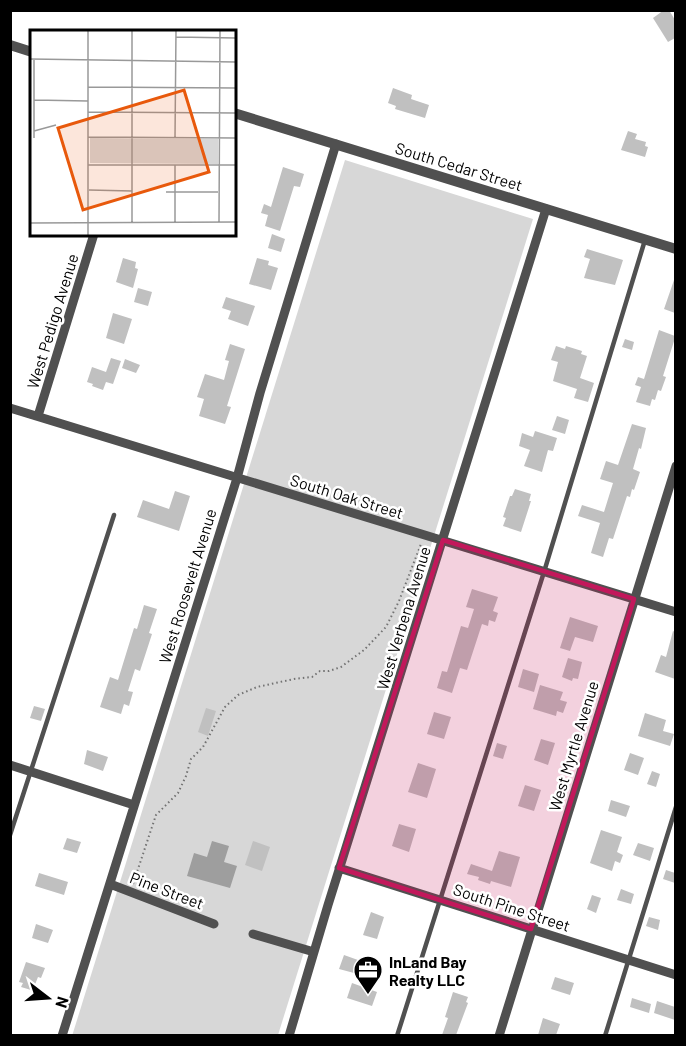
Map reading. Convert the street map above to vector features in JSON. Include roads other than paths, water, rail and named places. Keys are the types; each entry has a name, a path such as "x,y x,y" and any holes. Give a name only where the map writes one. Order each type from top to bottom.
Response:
{"street":[{"path":"10,45 30,51"},
{"name":"South Cedar Street","path":"236,114 675,249"},
{"name":"West Roosevelt Avenue","path":"62,1035 237,478 263,382 336,144"},
{"name":"West Verbena Avenue","path":"289,1035 339,868 546,209"},
{"name":"West Pedigo Avenue","path":"38,416 93,236"},
{"name":"South Oak Street","path":"10,408 675,612"},
{"name":"West Myrtle Avenue","path":"499,1035 675,466"},
{"path":"10,765 134,805"},
{"name":"South Pine Street","path":"339,868 675,975"},
{"name":"Pine Street","path":"110,884 214,924"},
{"path":"253,934 314,952"}],"lane":[{"path":"397,1035 544,572 645,240"},
{"path":"10,835 114,515"},
{"path":"605,1035 675,807"}],"place":[{"name":"InLand Bay Realty LLC","path":"368,996"}]}
